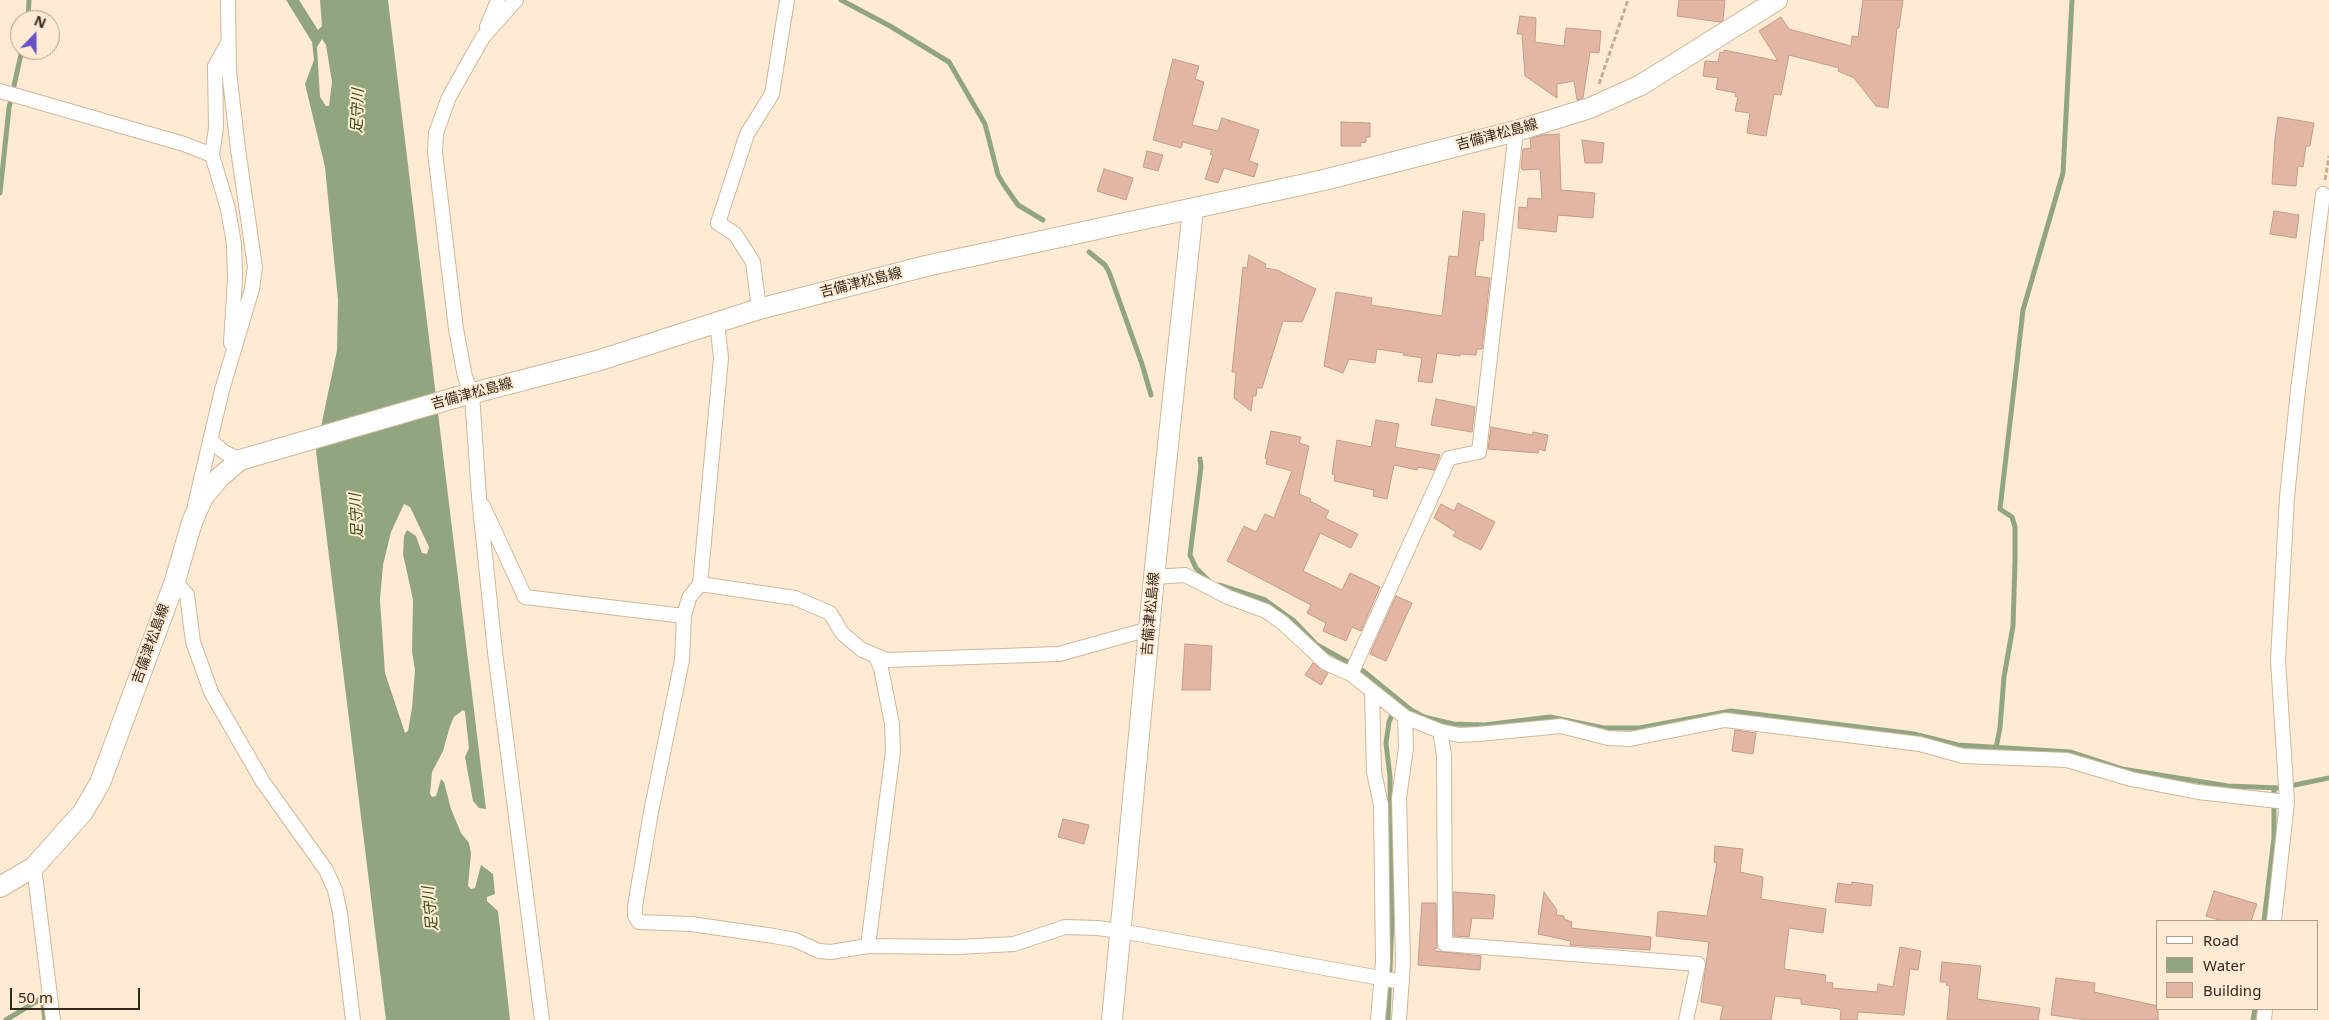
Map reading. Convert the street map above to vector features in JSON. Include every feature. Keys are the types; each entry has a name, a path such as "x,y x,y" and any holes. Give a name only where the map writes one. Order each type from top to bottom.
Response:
{"main road":[{"name":"吉備津松島線","path":"0,887 34,867 83,812 100,783 175,581 192,522 203,497 220,476 240,460 463,396 597,361 759,309 935,264 1324,180 1516,131 1590,108 1641,85 1777,0"},
{"name":"吉備津松島線","path":"1112,1020 1154,577 1193,209"}],"street":[{"path":"192,522 210,440 252,289 255,266 238,149 230,70 228,0"},
{"path":"498,0 483,36 441,116 436,133 435,152 456,329 465,377 463,396 479,497 494,652 542,1020"},
{"path":"483,36 516,0"},
{"path":"759,309 753,262 735,234 718,223 747,134 772,94 787,0"},
{"path":"229,41 215,66 216,128 212,156 228,209 234,244 235,278 231,322 232,356"},
{"path":"8,94 184,144 212,156"},
{"path":"1353,668 1450,458 1479,452 1516,131"},
{"path":"2274,920 2282,796 2278,660 2280,608 2298,390 2323,194"},
{"path":"717,322 721,358 700,584 689,598 684,616 682,660 651,812 635,916 639,922 691,924 781,937 796,940 818,950 831,952 868,946 958,947 1014,944 1065,927 1121,931 1402,982"},
{"path":"210,440 224,452 240,460"},
{"path":"479,497 525,597 684,616"},
{"path":"1154,577 1186,575 1215,592 1266,611 1283,623 1326,663 1353,668 1372,693 1403,716 1440,731 1459,735 1561,726 1608,738 1630,739 1725,720 1920,744 1963,756 2067,760 2132,780 2198,792 2282,796"},
{"path":"175,581 187,595 193,642 211,692 259,775 326,870 340,913 353,1020"},
{"path":"700,584 796,598 830,612 842,633 862,650 887,660 906,661 1058,654 1149,629"},
{"path":"868,946 893,751 892,724 881,668 876,657"},
{"path":"1372,693 1374,772 1381,805 1382,978 1378,1020"},
{"path":"1399,1020 1403,920 1399,798 1406,748 1403,716"},
{"path":"1440,731 1444,755 1445,944 1698,964 1686,1020"},
{"path":"34,867 53,1020"}],"path":[{"path":"1590,108 1628,0"},
{"path":"2323,194 2329,156"}],"water":[{"name":"足守川","path":"286,0 299,0 318,30 322,26 320,0 388,0 486,809 479,808 473,801 465,757 469,748 465,712 463,710 454,717 450,726 443,751 432,772 430,794 432,797 436,796 441,779 444,782 451,809 461,833 469,843 471,853 468,886 471,889 475,888 481,865 493,874 495,894 487,897 487,901 498,911 510,1020 386,1020 316,451 337,350 338,300 325,167 305,84 314,60 312,42","holes":["322,39 326,45 332,82 329,106 326,106 320,97 317,47","404,504 410,507 429,547 427,554 422,553 416,536 407,530 404,536 403,554 413,600 412,652 415,670 412,708 408,731 405,733 385,673 380,600 383,565 391,532"]}],"building":[{"path":"1679,0 1725,0 1723,20 1720,22 1677,16"},
{"path":"1863,0 1903,0 1899,28 1897,28 1888,108 1876,106 1854,78 1838,71 1839,68 1789,55 1781,95 1774,94 1766,136 1747,133 1750,113 1735,111 1738,97 1735,96 1736,93 1716,89 1718,78 1703,76 1705,61 1718,62 1720,52 1724,53 1724,50 1778,61 1759,31 1781,17 1789,29 1851,46 1852,36 1858,37"},
{"path":"1520,16 1536,18 1535,42 1564,46 1566,28 1601,31 1599,53 1590,52 1583,98 1577,100 1574,81 1557,84 1557,98 1525,76 1522,34 1517,34"},
{"path":"1173,59 1199,66 1195,79 1204,82 1192,125 1218,131 1222,118 1259,130 1249,161 1258,164 1254,177 1224,168 1218,183 1205,179 1213,155 1210,154 1212,150 1183,142 1181,148 1153,140"},
{"path":"2278,117 2314,123 2310,146 2306,146 2303,167 2298,166 2296,186 2272,184"},
{"path":"1341,122 1370,123 1370,137 1366,137 1366,142 1360,143 1361,146 1341,146"},
{"path":"1559,134 1561,190 1595,193 1593,218 1558,215 1556,232 1518,228 1519,207 1527,208 1528,198 1542,199 1540,169 1523,170 1521,168 1523,149 1531,148 1530,139 1542,135"},
{"path":"1582,140 1604,143 1602,163 1585,163"},
{"path":"1147,151 1163,155 1158,171 1143,167"},
{"path":"1104,169 1133,178 1126,200 1097,191"},
{"path":"1463,211 1485,214 1483,241 1480,240 1475,276 1490,278 1482,349 1477,349 1476,355 1461,354 1460,356 1437,353 1432,383 1418,381 1422,358 1403,355 1404,353 1377,349 1375,363 1349,359 1343,373 1324,366 1336,292 1372,298 1371,305 1442,316 1449,256 1458,257"},
{"path":"2274,211 2299,215 2296,238 2270,234"},
{"path":"1249,255 1266,264 1265,268 1277,270 1316,289 1302,322 1283,321 1262,388 1257,388 1256,396 1253,396 1251,411 1234,398 1236,372 1232,372 1243,267 1247,268"},
{"path":"1436,399 1475,407 1472,432 1431,425"},
{"path":"1376,420 1399,424 1395,447 1440,455 1434,470 1418,467 1417,470 1394,465 1387,499 1373,496 1374,490 1334,481 1335,475 1332,474 1337,440 1371,447"},
{"path":"1491,427 1532,435 1533,432 1548,435 1545,451 1539,449 1538,453 1488,449"},
{"path":"1271,431 1301,437 1299,443 1309,446 1299,494 1311,499 1310,501 1329,511 1325,518 1358,534 1351,548 1320,533 1303,571 1342,590 1350,573 1380,587 1361,631 1352,627 1346,641 1323,631 1326,623 1307,613 1311,605 1227,561 1244,526 1256,532 1265,514 1274,518 1292,471 1266,464 1267,459 1265,458"},
{"path":"1458,503 1495,522 1481,550 1453,536 1456,532 1434,518 1441,504 1454,511"},
{"path":"1396,596 1412,603 1386,661 1370,654"},
{"path":"1185,644 1212,646 1210,690 1182,690"},
{"path":"1313,663 1328,673 1321,685 1305,675"},
{"path":"1735,730 1756,733 1753,754 1732,751"},
{"path":"1063,819 1089,825 1084,844 1058,837"},
{"path":"1715,846 1743,849 1740,872 1763,877 1761,899 1826,909 1823,933 1789,928 1784,969 1826,975 1825,982 1833,983 1832,988 1877,992 1878,984 1893,987 1900,947 1921,951 1918,970 1910,969 1904,1015 1858,1012 1857,1020 1840,1020 1841,1011 1839,1009 1801,1004 1801,999 1775,996 1771,1020 1720,1020 1723,1006 1701,1002 1709,942 1656,936 1658,912 1707,916 1717,863 1714,862"},
{"path":"1852,882 1873,885 1871,906 1835,902 1838,883 1852,885"},
{"path":"2214,891 2257,904 2251,920 2220,920 2206,916"},
{"path":"1453,892 1495,895 1493,919 1472,918 1469,937 1454,936"},
{"path":"1544,892 1557,910 1556,915 1564,916 1564,919 1572,922 1571,928 1651,937 1650,950 1570,945 1571,941 1538,934"},
{"path":"1422,903 1436,903 1437,948 1434,949 1435,951 1481,956 1480,970 1418,965"},
{"path":"1942,962 1981,966 1977,999 2040,1008 2038,1020 1947,1020 1950,986 1946,985 1947,982 1940,982"},
{"path":"2056,978 2095,983 2094,992 2156,1006 2158,1020 2087,1020 2051,1015"}],"waterway":[{"path":"28,10 29,0"},
{"path":"841,0 890,26 949,62 985,124 998,175 1018,205 1043,220"},
{"path":"1996,748 2000,728 2004,677 2013,626 2015,562 2015,527 2012,517 2000,509 2023,310 2063,173 2072,0"},
{"path":"0,193 9,108 20,60"},
{"path":"1089,252 1105,265 1109,272 1142,364 1151,395"},
{"path":"1200,459 1201,467 1190,555 1196,568 1209,581"},
{"path":"1219,585 1265,600 1294,621 1317,645 1362,670 1411,710 1424,717 1453,724 1484,725 1550,717 1604,728 1639,728 1731,711 1914,734 1958,745 2070,752 2122,769 2228,786 2280,788 2329,778"},
{"path":"1388,1020 1392,919 1390,777 1386,743 1389,722 1394,710"},
{"path":"2264,920 2274,838 2274,788"},
{"path":"6,1020 42,998 45,1020"},
{"path":"2253,1020 2255,1010"}]}
